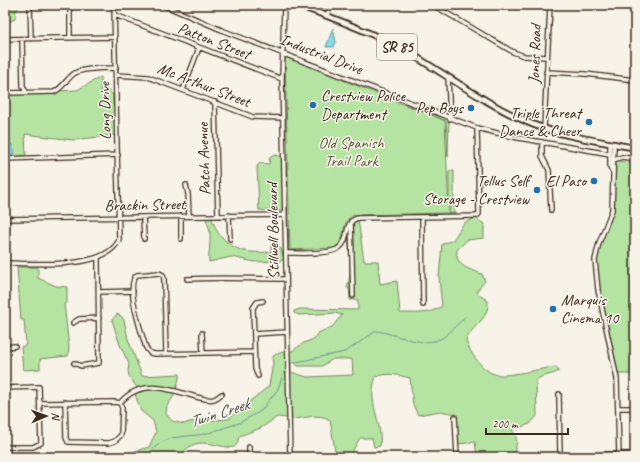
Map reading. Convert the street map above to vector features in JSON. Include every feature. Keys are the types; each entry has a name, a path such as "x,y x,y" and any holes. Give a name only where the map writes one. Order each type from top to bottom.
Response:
{"main road":[{"name":"SR 85","path":"297,5 327,16 395,46 516,117 544,128 635,148"}],"street":[{"path":"30,5 30,39"},
{"path":"70,5 70,38"},
{"name":"Long Drive","path":"98,258 106,254 117,243 120,235 114,5"},
{"name":"Industrial Drive","path":"163,5 224,31 283,52 450,119 477,128 542,142 610,154"},
{"name":"Stillwell Boulevard","path":"284,5 282,79 290,457"},
{"path":"327,16 330,5"},
{"path":"433,5 513,52 524,56 547,57"},
{"name":"Jones Road","path":"544,128 550,5"},
{"path":"635,5 635,11"},
{"name":"Patton Street","path":"115,15 282,79"},
{"path":"5,39 116,37"},
{"path":"22,39 23,86 26,92"},
{"path":"183,90 199,48"},
{"path":"5,92 54,92 76,73 97,68 116,68"},
{"path":"546,72 592,74 635,80"},
{"name":"Mc Arthur Street","path":"116,75 148,77 252,116 283,118"},
{"path":"448,77 450,119"},
{"name":"Patch Avenue","path":"215,102 218,216"},
{"path":"286,253 331,251 339,248 346,240 348,226 351,221 358,218 477,216 479,214 477,128"},
{"path":"542,142 542,156 549,170 551,210"},
{"path":"612,143 610,154 610,168 612,171"},
{"path":"612,143 614,160 612,171 612,210 599,243 595,260 598,290 616,371 619,455"},
{"path":"5,159 118,156"},
{"path":"614,160 622,157 635,159"},
{"path":"186,185 189,216"},
{"path":"229,215 230,239"},
{"name":"Brackin Street","path":"5,219 285,215"},
{"path":"181,216 181,239"},
{"path":"143,217 144,239"},
{"path":"422,217 423,305"},
{"path":"351,221 353,296"},
{"path":"5,263 80,262 98,258 99,363 96,365 81,366 74,363"},
{"path":"166,354 163,275 159,273 137,275 133,280 134,306 146,348 150,352 166,354 254,352"},
{"path":"187,279 223,277 245,280 286,279"},
{"path":"99,292 133,291"},
{"path":"258,376 255,369 254,352 254,304 263,301"},
{"path":"73,323 79,319 99,318"},
{"path":"254,334 287,332"},
{"path":"202,333 203,353"},
{"path":"5,347 15,346"},
{"path":"120,403 126,396 148,387 158,386 206,400 214,399 222,394"},
{"path":"5,388 39,387 41,443 33,447 5,447"},
{"path":"558,394 560,456"},
{"path":"65,402 66,438 68,442 72,443 110,443 115,441 121,435 123,430 122,408 120,403"},
{"path":"40,403 120,403"},
{"path":"618,408 635,408"},
{"path":"455,417 457,457"},
{"path":"249,447 249,457"},
{"path":"485,457 635,454"},
{"path":"220,457 228,455 240,457"}],"green space":[{"path":"5,5 21,5 16,10 15,19 5,23"},
{"name":"Old Spanish Trail Park","path":"285,57 413,108 420,110 403,103 403,101 449,119 448,157 446,121 421,110 445,121 449,213 354,215 347,221 341,240 334,248 290,250"},
{"path":"101,77 101,92 109,91 113,95 116,135 73,140 25,134 26,155 13,157 14,150 5,139 5,94 77,90"},
{"path":"284,121 289,249 288,250 287,238"},
{"path":"276,155 282,157 283,211 259,210 257,166 260,163 269,164 270,157"},
{"path":"614,160 635,164 635,374 618,374 600,290 596,260 600,244 613,211"},
{"path":"449,171 454,171 454,215 392,216 449,215"},
{"path":"206,217 211,217 216,230 232,246 250,252 271,252 271,244 277,244 281,249 284,259 280,261 255,262 231,257 209,262 210,233"},
{"path":"476,218 484,224 484,238 467,240 457,250 457,256 461,264 468,269 482,274 485,281 477,291 478,294 488,301 486,313 472,330 466,341 470,351 481,365 494,374 515,374 556,367 559,371 536,380 537,416 530,424 512,430 516,436 517,442 513,455 477,456 475,442 458,444 456,414 440,411 418,415 413,405 410,378 393,374 380,375 376,377 373,386 373,395 379,428 380,446 374,447 372,438 360,438 349,457 336,457 330,420 321,416 291,419 289,353 304,343 316,338 318,333 332,327 342,315 335,313 299,315 294,313 294,311 300,309 358,310 358,300 350,300 349,288 347,288 350,273 350,225 351,297 354,297 353,221 358,219 364,261 378,261 380,284 397,281 400,313 422,313 437,309 442,306 439,277 442,244 453,240 464,223","holes":["291,359 298,366 322,366 333,359 352,359 353,375 307,377 291,372"]},
{"path":"17,267 38,267 38,278 56,286 67,287 67,303 64,304 69,347 68,356 40,359 40,369 23,370 21,347 26,345 24,320 21,320"},
{"path":"117,314 124,320 128,339 142,376 180,374 176,390 157,386 148,386 138,389 129,376 129,364 120,345 112,320"},
{"path":"286,351 288,418 277,417 261,428 239,436 237,444 234,447 198,443 190,446 179,455 171,458 123,457 132,452 149,447 156,432 153,421 141,411 135,394 145,390 155,389 176,393 167,406 166,414 172,421 184,424 189,422 228,419 269,386 273,363 272,359 274,355"}],"water":[{"path":"333,28 336,42 334,47 326,47"},
{"path":"6,139 12,146 13,157 5,156"}],"waterway":[{"name":"Twin Creek","path":"291,363 345,352 376,331 416,341 433,341 447,335 465,317"},
{"name":"Twin Creek","path":"144,457 159,444 171,438 205,434 239,423 261,411 278,389 284,372"}],"place":[{"name":"Crestview Police Department","path":"313,105"},
{"name":"Pep Boys","path":"471,108"},
{"name":"Triple Threat Dance & Cheer","path":"589,122"},
{"name":"El Paso","path":"594,181"},
{"name":"Tellus Self Storage - Crestview","path":"537,190"},
{"name":"Marquis Cinema 10","path":"553,309"}]}
